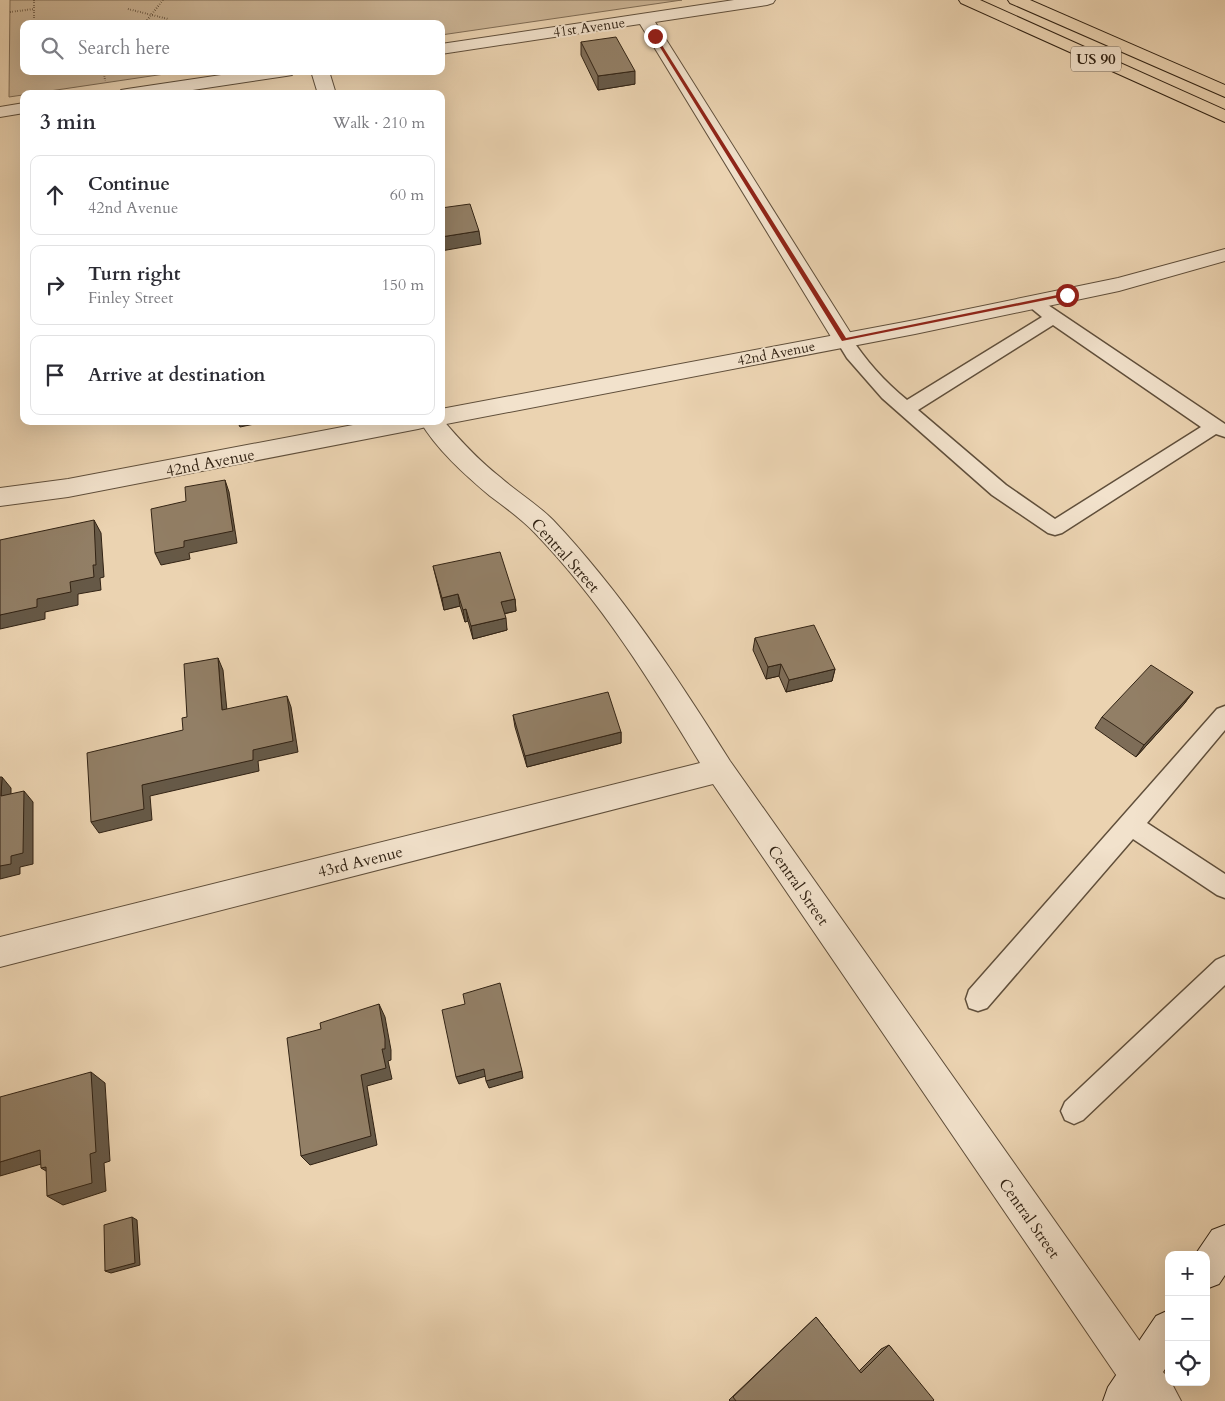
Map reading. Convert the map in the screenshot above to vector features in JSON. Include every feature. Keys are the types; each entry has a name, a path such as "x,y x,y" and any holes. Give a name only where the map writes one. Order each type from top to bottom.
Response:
{"main road":[{"name":"US 90","path":"967,0 1225,117"},
{"name":"US 90","path":"1016,0 1225,92"}],"street":[{"name":"41st Avenue","path":"445,48 767,0"},
{"path":"645,19 844,340"},
{"path":"155,90 259,75"},
{"path":"321,75 326,90"},
{"path":"0,112 20,109"},
{"name":"42nd Avenue","path":"445,416 1033,303 1119,284 1225,255"},
{"name":"42nd Avenue","path":"0,497 87,485 397,425"},
{"name":"Central Street","path":"434,425 452,446 486,479 541,524 595,585 662,677 720,770 1141,1392"},
{"name":"43rd Avenue","path":"0,952 720,770"},
{"path":"1210,1265 1225,1243"},
{"path":"1141,1392 1165,1338"}],"lane":[{"path":"844,340 853,354 888,394 999,490 1055,528 1220,429 1033,303"},
{"path":"906,409 1054,318"},
{"path":"978,999 1132,825 1225,715"},
{"path":"1132,825 1225,887"},
{"path":"1074,1110 1225,968"}],"path":[{"path":"34,0 34,20"},
{"path":"148,20 163,0"},
{"path":"10,12 34,9"},
{"path":"128,9 168,19"}],"shaded area":[{"path":"10,0 682,0 445,34 445,20 20,20 20,75 158,75 56,90 20,90 20,95 9,97"}],"building":[{"path":"616,37 635,71 598,76 581,42"},
{"path":"470,204 479,231 445,236 445,207"},
{"path":"225,480 233,531 184,541 184,547 155,553 151,509 186,501 185,487"},
{"path":"94,520 96,565 93,565 94,577 70,582 71,592 37,599 37,607 0,615 0,540"},
{"path":"500,552 515,599 501,602 506,618 471,626 466,609 463,610 458,594 442,598 433,566"},
{"path":"814,625 835,669 789,680 781,664 768,667 755,638"},
{"path":"218,658 222,710 287,696 293,741 253,750 253,760 142,785 144,809 91,822 87,753 183,730 182,718 187,717 184,664"},
{"path":"1151,665 1193,692 1144,745 1102,717"},
{"path":"608,692 621,732 525,756 513,715"},
{"path":"0,777 2,777 1,796 24,791 23,853 11,856 11,864 0,866"},
{"path":"500,983 522,1071 486,1081 484,1069 456,1077 442,1010 465,1004 463,994"},
{"path":"379,1004 385,1039 385,1049 382,1049 386,1068 361,1075 371,1136 301,1156 287,1038 321,1029 320,1023"},
{"path":"91,1072 96,1152 90,1154 92,1183 47,1196 46,1167 41,1168 40,1150 0,1162 0,1097"},
{"path":"132,1217 135,1263 105,1271 104,1225"},
{"path":"816,1317 861,1373 889,1345 934,1400 736,1401 733,1397"}],"route":[{"path":"655,36 844,340 1067,295"}]}
